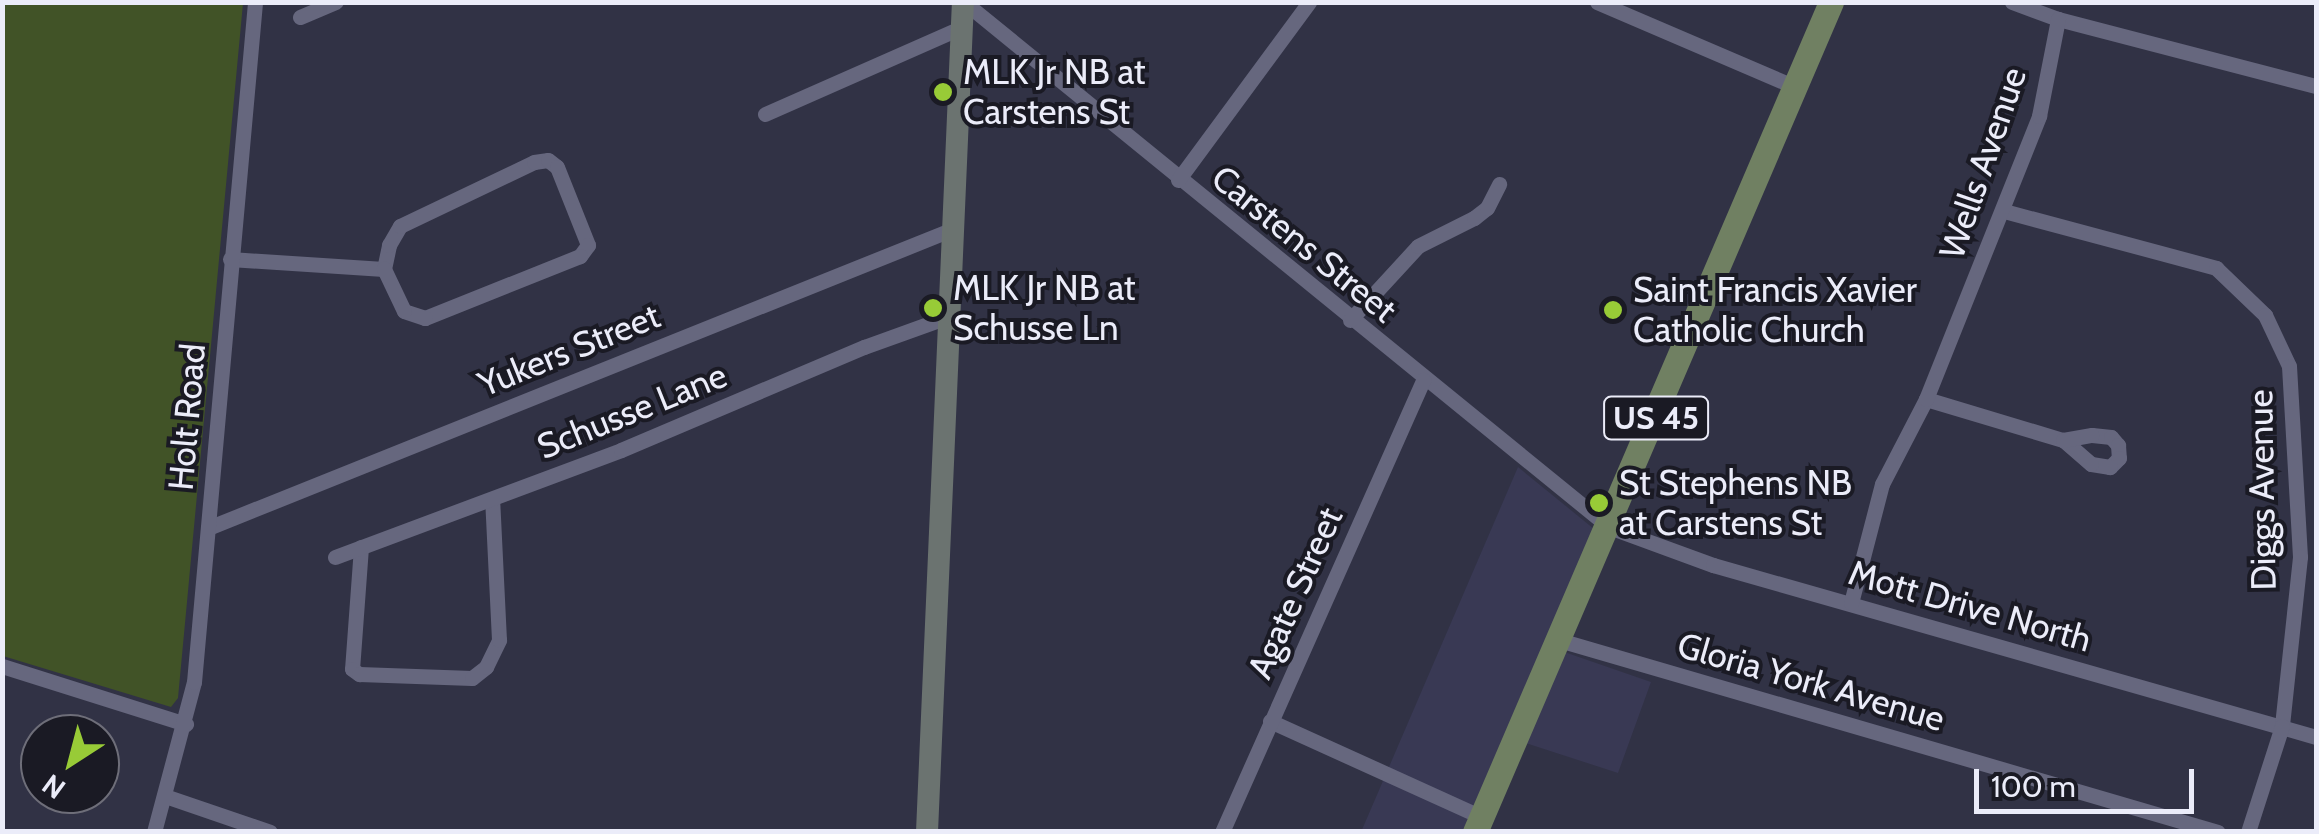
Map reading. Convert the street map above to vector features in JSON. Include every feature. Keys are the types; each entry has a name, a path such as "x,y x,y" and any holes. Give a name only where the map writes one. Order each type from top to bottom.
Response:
{"main road":[{"path":"928,832 963,2"},
{"name":"US 45","path":"1478,824 1832,2"}],"street":[{"name":"Holt Road","path":"154,832 186,724 256,2"},
{"path":"300,17 336,2"},
{"name":"Carstens Street","path":"963,2 1608,527"},
{"path":"1178,180 1309,2"},
{"path":"1597,2 1796,87"},
{"path":"2012,2 2058,19 2316,86"},
{"name":"Wells Avenue","path":"1851,603 1882,484 1926,399 2039,116 2058,19"},
{"path":"765,114 962,27"},
{"path":"548,160 557,167 588,244 580,256 425,318 404,311 384,269 389,246 400,226 534,162 548,160"},
{"path":"1350,320 1418,246 1487,208 1499,184"},
{"name":"Diggs Avenue","path":"2004,211 2216,268 2265,315 2289,366 2300,556 2282,726 2248,832"},
{"name":"Yukers Street","path":"208,528 953,229"},
{"path":"230,259 384,269"},
{"name":"Schusse Lane","path":"335,557 492,499 950,316"},
{"name":"Agate Street","path":"1222,832 1423,380"},
{"path":"1926,399 2063,440"},
{"path":"361,547 352,669 359,674 472,678 486,667 499,640 492,499"},
{"name":"Mott Drive North","path":"1608,527 1713,565 2316,737"},
{"name":"Gloria York Avenue","path":"1559,640 2218,832"},
{"path":"2,666 186,724"},
{"path":"1270,722 1478,824"},
{"path":"164,796 270,832"}],"shaded area":[{"path":"1518,467 1594,529 1544,645 1651,682 1618,773 1507,737 1465,831 1361,832"}],"green space":[{"path":"2,3 243,3 178,698 171,707 3,656"}],"place":[{"name":"MLK Jr NB at Carstens St","path":"943,92"},
{"name":"MLK Jr NB at Schusse Ln","path":"933,308"},
{"name":"Saint Francis Xavier Catholic Church","path":"1613,310"},
{"name":"St Stephens NB at Carstens St","path":"1599,503"}]}
